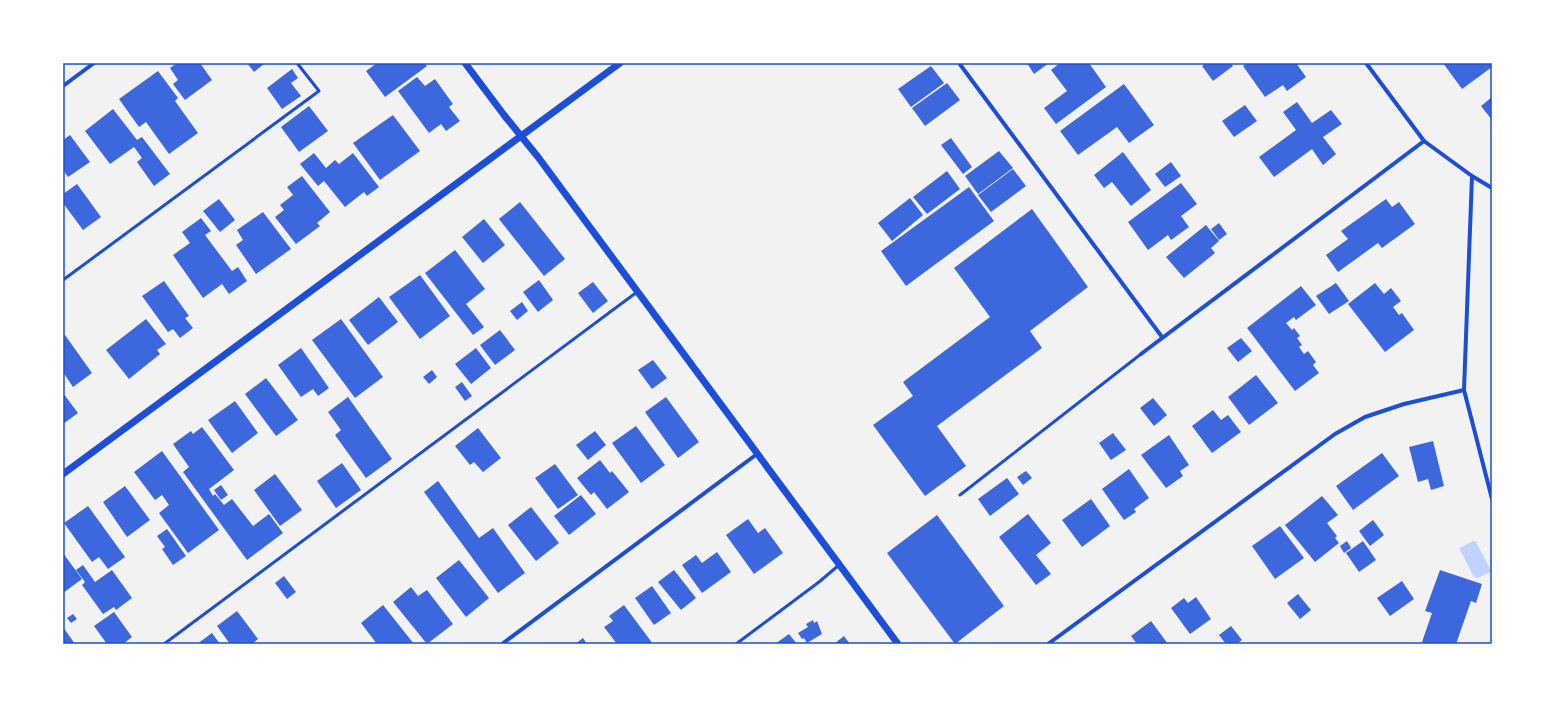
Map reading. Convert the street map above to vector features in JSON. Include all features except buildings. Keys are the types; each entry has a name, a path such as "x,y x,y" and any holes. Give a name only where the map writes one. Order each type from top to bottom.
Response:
{"street":[{"path":"63,86 94,63"},
{"path":"465,63 538,157 898,644"},
{"path":"63,474 620,63"},
{"path":"959,63 1162,337"},
{"path":"1366,63 1424,141 1472,176 1492,188"},
{"path":"1141,354 1424,141"},
{"path":"1472,176 1464,390 1492,499"},
{"path":"1048,644 1335,434 1365,418 1404,404 1464,390"},
{"path":"502,644 757,454"}],"lane":[{"path":"63,280 319,91 297,63"},
{"path":"164,644 637,292"},
{"path":"960,495 1141,354"},
{"path":"736,644 819,582 839,565"}],"water":[{"path":"1473,541 1476,542 1490,569 1490,572 1478,578 1474,577 1460,550 1460,548"}]}
